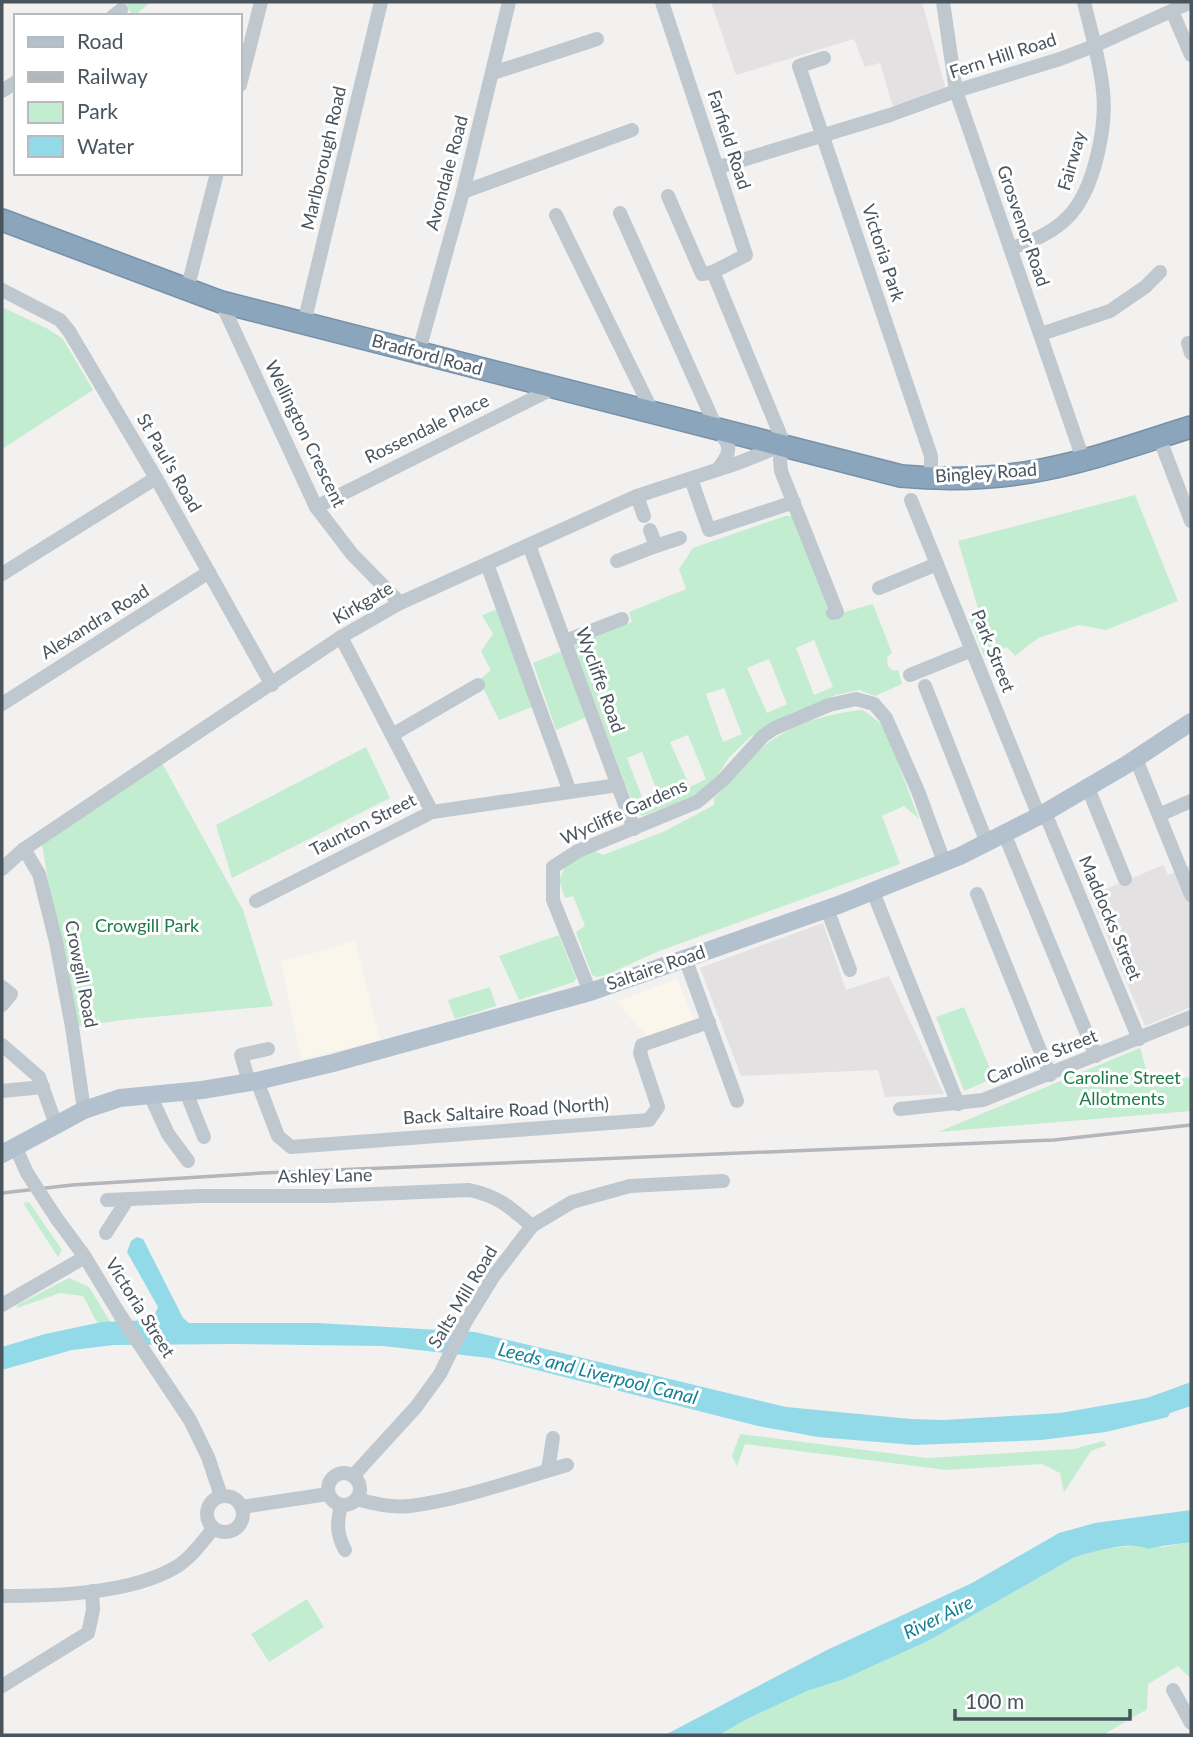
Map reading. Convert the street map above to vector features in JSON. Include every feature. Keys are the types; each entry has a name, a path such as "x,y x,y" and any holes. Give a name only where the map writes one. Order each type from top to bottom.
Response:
{"highway":[{"name":"Bradford Road","path":"2,220 221,302 859,465"},
{"name":"Bingley Road","path":"859,465 901,476 930,478 1010,475 1083,459 1191,427"}],"main road":[{"name":"Saltaire Road","path":"9,1150 83,1111 120,1098 253,1082 333,1063 590,992 827,909 944,862 1042,815 1136,759 1191,722"}],"street":[{"path":"242,77 261,2"},
{"name":"Marlborough Road","path":"304,323 381,2"},
{"name":"Avondale Road","path":"418,354 463,192 509,2"},
{"name":"Farfield Road","path":"662,2 719,167 746,255 713,272"},
{"name":"Grosvenor Road","path":"943,2 956,91 1083,459"},
{"name":"Fairway","path":"1011,248 1026,244 1053,230 1079,204 1087,186 1101,132 1104,93 1084,2"},
{"name":"Fern Hill Road","path":"719,167 890,115 1094,46 1191,2"},
{"path":"1172,11 1191,55"},
{"path":"493,73 597,39"},
{"name":"Victoria Park","path":"824,58 799,66 931,456 930,478"},
{"path":"463,192 632,130"},
{"path":"187,290 216,175"},
{"path":"668,196 702,274 713,272 784,444 780,460 781,471 837,612 833,613"},
{"path":"620,213 716,427 727,441 730,449 718,469"},
{"path":"556,215 652,411"},
{"path":"1041,334 1110,311 1145,287 1160,272"},
{"name":"St Paul's Road","path":"2,290 60,320 90,365 156,478 272,685"},
{"name":"Wellington Crescent","path":"221,302 316,507 352,554 400,603"},
{"name":"Rossendale Place","path":"316,507 556,387"},
{"path":"1159,437 1191,521"},
{"name":"Kirkgate","path":"2,869 24,849 341,638 400,603 637,496 784,444"},
{"path":"2,574 156,478"},
{"path":"691,479 709,530 794,502"},
{"path":"637,496 644,516"},
{"name":"Park Street","path":"911,500 1042,815"},
{"path":"650,530 656,546"},
{"path":"617,561 680,538"},
{"name":"Wycliffe Road","path":"529,545 634,829"},
{"path":"487,564 570,792"},
{"path":"879,588 937,564"},
{"name":"Alexandra Road","path":"2,704 209,572"},
{"path":"565,641 622,619"},
{"path":"341,638 432,812"},
{"path":"910,675 972,650"},
{"path":"391,734 478,685"},
{"path":"925,686 987,842"},
{"name":"Wycliffe Gardens","path":"590,992 553,900 553,867 578,850 697,802 722,781 762,736 789,720 828,705 856,699 874,704 886,718 918,791 944,862"},
{"path":"1136,759 1159,815 1186,864 1191,895"},
{"name":"Taunton Street","path":"256,901 432,812 618,785"},
{"path":"1088,788 1125,879"},
{"path":"1159,815 1191,801"},
{"name":"Maddocks Street","path":"1042,815 1139,1038"},
{"path":"1004,833 1096,1056"},
{"name":"Crowgill Road","path":"24,849 39,874 56,942 72,1027 83,1111"},
{"path":"873,892 958,1104"},
{"path":"977,894 1050,1075"},
{"path":"827,909 850,970"},
{"path":"685,958 737,1101"},
{"path":"2,986 11,994 2,1005"},
{"name":"Caroline Street","path":"901,1109 984,1100 1191,1017"},
{"name":"Back Saltaire Road (North)","path":"253,1082 278,1136 291,1147 649,1119 658,1107 640,1053 642,1045 709,1022"},
{"path":"2,1045 39,1077 56,1125"},
{"path":"253,1082 241,1055 268,1049"},
{"path":"2,1091 43,1087"},
{"path":"186,1092 204,1138"},
{"path":"150,1095 168,1134 188,1161"},
{"name":"Victoria Street","path":"9,1150 85,1257 190,1420 208,1457 221,1496"},
{"name":"Salts Mill Road","path":"328,1494 328,1484 336,1475 344,1473 353,1476 416,1407 440,1374 466,1321 493,1277 532,1226 572,1202 630,1186 723,1181"},
{"name":"Ashley Lane","path":"107,1200 201,1196 328,1196 469,1190 490,1194 508,1205 532,1226"},
{"path":"106,1233 127,1200"},
{"path":"2,1305 85,1257"},
{"path":"548,1470 552,1438"},
{"path":"357,1499 381,1505 409,1506 567,1465"},
{"path":"242,1507 328,1494 336,1503 350,1504 357,1499 359,1484 353,1476"},
{"path":"221,1496 231,1496 242,1507 242,1521 237,1528 225,1533 213,1529 206,1513 212,1501 221,1496"},
{"path":"341,1505 337,1522 338,1537 345,1550"},
{"path":"2,1595 53,1596 132,1583 176,1567 213,1529"},
{"path":"2,1686 88,1633 93,1610 92,1591"},
{"path":"1173,1690 1191,1723"}],"shaded area":[{"path":"711,2 922,2 946,90 893,107 880,63 865,67 854,39 736,75"},
{"path":"1163,865 1168,875 1191,865 1191,1007 1145,1026 1090,896"},
{"path":"823,923 846,990 889,976 944,1094 885,1097 878,1070 741,1076 700,968"},
{"path":"355,941 380,1040 301,1059 281,962"},
{"path":"677,979 695,1022 649,1038 616,1002"}],"green space":[{"path":"122,2 151,2 136,14 132,14"},
{"path":"2,307 63,339 93,390 2,449"},
{"path":"1135,495 1178,601 1106,630 1079,625 1038,638 1015,656 1007,647 984,656 970,619 980,615 958,541"},
{"path":"785,516 795,516 834,615 873,604 892,653 887,657 888,666 893,671 898,670 902,684 875,696 859,690 836,695 787,715 749,738 699,795 642,816 636,812 573,645 632,622 629,612 686,589 679,569 693,548","holes":["814,640 833,687 814,695 796,648","769,659 787,704 767,713 747,668","724,688 742,734 723,742 706,694","688,735 706,779 690,787 670,742","642,752 660,799 645,805 627,758"]},
{"path":"498,609 535,706 499,720 479,680 491,670 481,651 493,634 482,615"},
{"path":"562,651 587,717 556,730 533,663"},
{"path":"863,710 884,726 919,819 904,806 882,816 900,864 659,951 606,975 592,975 576,932 585,926 573,896 565,898 559,880 568,861 595,851 603,855 663,832 714,805 714,798 747,762 781,734 807,722"},
{"path":"366,747 390,798 232,878 216,825"},
{"name":"Crowgill Park","path":"162,763 243,910 273,1006 72,1027 42,844"},
{"path":"559,935 576,978 574,982 519,1000 499,956"},
{"path":"490,987 496,1006 455,1019 448,1000"},
{"path":"964,1007 994,1078 964,1091 936,1017"},
{"name":"Caroline Street Allotments","path":"1140,1048 1147,1072 1155,1082 1191,1077 1191,1111 938,1132"},
{"path":"29,1202 62,1250 58,1257 23,1203"},
{"path":"69,1278 89,1287 111,1323 98,1324 83,1296 60,1293 17,1308 17,1305"},
{"path":"740,1434 927,1458 1074,1449 1103,1441 1107,1445 1091,1451 1064,1492 1060,1473 1042,1464 946,1470 745,1444 737,1466 732,1456"},
{"path":"1191,1542 1191,1679 1178,1666 1148,1684 1147,1709 1103,1735 719,1735 807,1691 844,1679 928,1641 1073,1558 1103,1549 1141,1545 1163,1547"},
{"path":"307,1599 324,1627 269,1662 251,1634"}],"water":[{"name":"Leeds and Liverpool Canal","path":"137,1237 143,1239 183,1318 189,1323 317,1323 475,1332 786,1407 911,1419 944,1420 1060,1413 1147,1398 1191,1382 1191,1406 1170,1413 1168,1417 1106,1432 1041,1440 914,1445 818,1437 758,1426 489,1358 383,1346 114,1345 72,1350 2,1370 2,1347 45,1334 102,1322 152,1320 158,1307 127,1252 131,1241"},
{"name":"River Aire","path":"1191,1510 1191,1542 1148,1549 1122,1546 1073,1558 928,1641 844,1679 807,1691 719,1735 665,1735 827,1650 972,1583 1059,1533 1095,1523"}],"railway":[{"path":"2,1193 72,1185 262,1173 1054,1140 1191,1125"}]}
